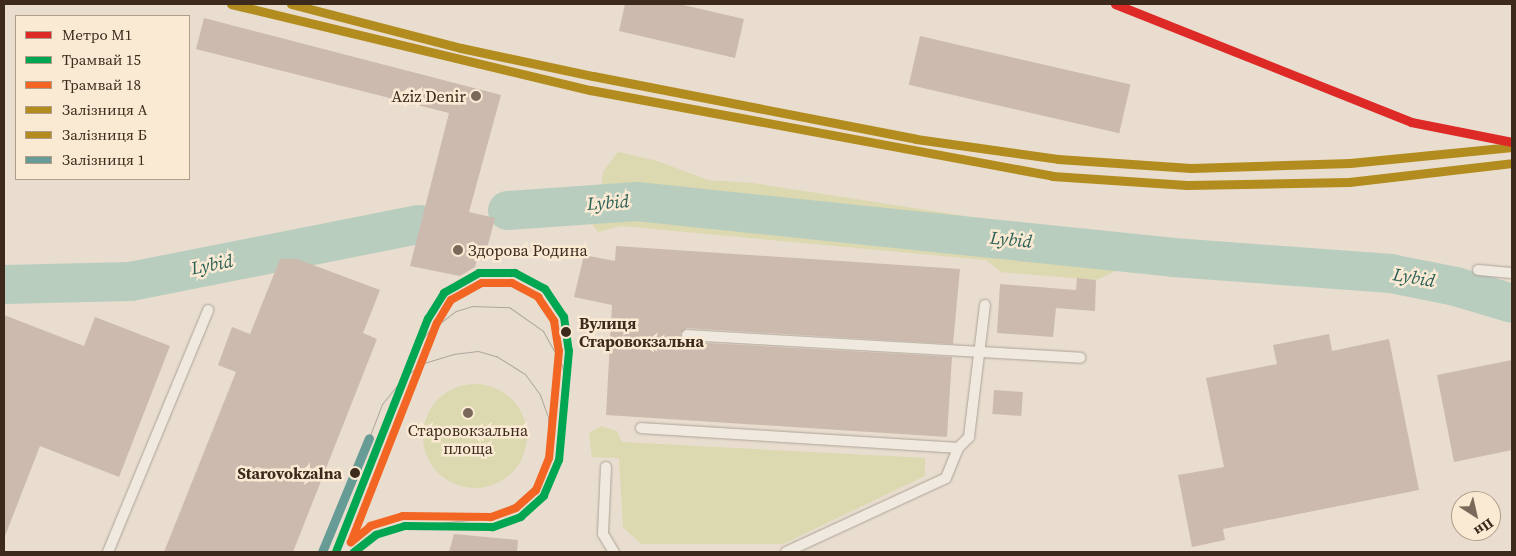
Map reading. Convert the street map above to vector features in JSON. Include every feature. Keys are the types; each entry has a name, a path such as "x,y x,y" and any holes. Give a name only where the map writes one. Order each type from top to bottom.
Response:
{"lane":[{"path":"1478,270 1512,273"},
{"path":"786,552 946,478 958,448 969,437 981,352 985,305"},
{"path":"108,552 208,310"},
{"path":"687,335 1080,358"},
{"path":"641,428 958,448"},
{"path":"606,468 603,534 614,552"}],"shaded area":[{"path":"618,152 657,161 708,180 752,183 1010,223 1036,233 1112,240 1135,246 1134,263 1096,280 1001,272 986,260 621,226 598,232 591,222 600,198 603,172"},
{"path":"475,384 495,388 512,399 523,416 527,436 523,456 512,473 495,484 475,488 455,484 438,473 427,456 423,436 427,416 438,399 455,388"},
{"path":"601,426 617,431 622,442 925,458 925,476 783,544 641,544 623,527 619,458 592,457 589,433"}],"building":[{"path":"625,4 679,4 744,19 735,58 619,31"},
{"path":"204,18 501,95 469,212 495,218 484,260 477,259 475,267 460,276 410,266 449,113 196,49"},
{"path":"920,36 1130,85 1119,133 909,85"},
{"path":"616,246 960,269 953,344 687,328 680,334 687,342 952,357 947,437 606,415 612,305 574,297 584,255 615,261"},
{"path":"280,259 297,259 380,290 363,333 377,339 293,552 164,552 236,372 218,365 232,327 250,334"},
{"path":"1077,278 1096,280 1095,311 1056,308 1053,337 997,333 1000,284 1076,290"},
{"path":"4,315 84,346 95,317 170,346 119,477 40,446 5,536"},
{"path":"1329,334 1332,351 1389,339 1419,490 1223,529 1225,540 1192,547 1178,475 1224,467 1206,378 1277,364 1273,345"},
{"path":"1512,360 1512,450 1454,462 1437,375"},
{"path":"994,390 1023,392 1021,416 992,414"},
{"path":"454,534 518,540 517,552 449,552"}],"waterway":[{"name":"Lybid","path":"507,210 636,201 1173,257 1390,273 1455,286 1512,303"},
{"name":"Lybid","path":"4,284 130,281 418,224"}],"tram line":[{"name":"15","path":"336,552 428,319 444,293 479,273 515,273 545,289 564,317 569,351 559,460 544,496 521,517 493,527 405,526 376,535 354,552"},
{"name":"18","path":"482,283 512,283 538,297 554,321 559,351 549,458 536,490 516,508 491,517 403,516 371,526 351,542 437,323 451,300 482,283"},
{"path":"417,347 428,332 456,311 472,306 509,307 543,331 562,365 566,388"},
{"path":"369,438 382,404 405,376 424,363 453,354 478,351 496,356 525,374 540,395 548,417 550,441 545,465 532,488 514,504 480,519 416,525"}],"metro line":[{"name":"M1","path":"1115,4 1411,122 1512,142"}],"rail line":[{"name":"A","path":"231,4 590,90 1052,176 1187,185 1349,182 1512,163"},
{"name":"Б","path":"291,4 461,48 593,76 916,139 1058,159 1191,168 1350,163 1512,147"},
{"name":"1","path":"322,552 369,438"}],"place":[{"name":"Aziz Denir","path":"476,96"},
{"name":"Здорова Родина","path":"458,250"},
{"name":"Вулиця Старовокзальна","path":"566,332"},
{"name":"Старовокзальна площа","path":"468,413"},
{"name":"Starovokzalna","path":"355,473"}]}
